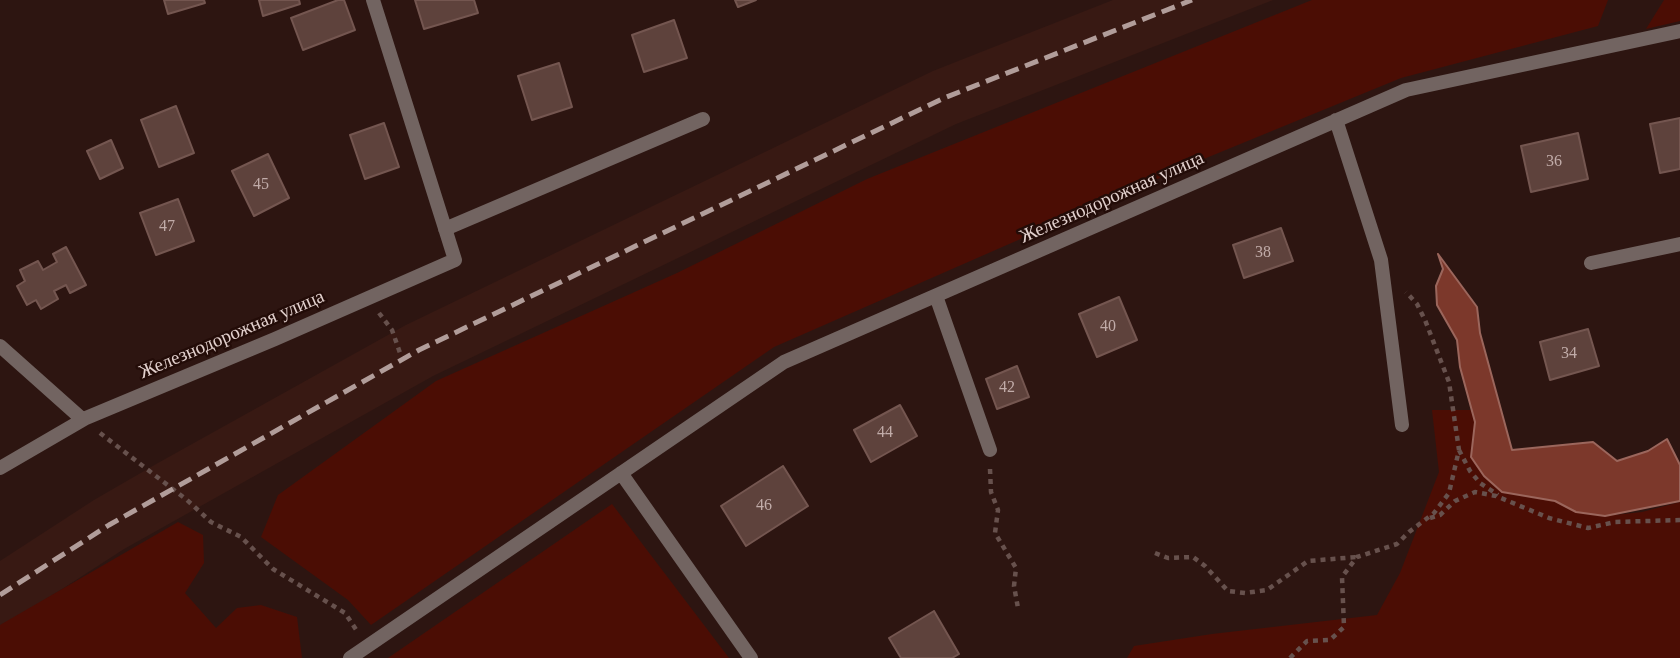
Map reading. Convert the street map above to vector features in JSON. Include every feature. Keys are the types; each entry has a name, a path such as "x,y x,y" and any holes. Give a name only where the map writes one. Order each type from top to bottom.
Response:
{"street":[{"path":"373,0 445,229 702,119"},
{"name":"Железнодорожная улица","path":"350,658 784,362 1406,90 1680,32"},
{"path":"1336,120 1381,260 1402,425"},
{"name":"Железнодорожная улица","path":"0,468 82,419 455,260 445,229"},
{"path":"1591,263 1680,244"},
{"path":"936,296 990,450"},
{"path":"0,346 82,419"},
{"path":"621,473 751,658"}],"path":[{"path":"1155,553 1168,558 1193,557 1228,591 1245,593 1267,590 1308,561 1357,557 1397,544 1434,513 1449,493 1458,450 1449,382 1426,320 1417,304 1406,292 1385,287"},
{"path":"368,298 393,330 400,353"},
{"path":"82,419 180,494 211,522 241,537 273,569 345,613 366,647"},
{"path":"990,450 991,492 998,510 995,533 1016,568 1014,586 1018,608"},
{"path":"1458,450 1480,483 1502,498"},
{"path":"1424,520 1440,514 1455,501 1475,492 1502,498 1549,518 1588,528 1615,522 1680,520"},
{"path":"1290,658 1307,641 1330,640 1344,627 1342,577 1357,557"}],"shaded area":[{"path":"1113,0 1273,0 956,124 433,376 124,549 0,629 0,561 94,500 158,463 406,325 933,71"},
{"path":"1312,0 1608,0 1598,26 1401,78 1194,163 774,347 371,625 348,600 261,537 278,495 436,381 677,273 867,179"},
{"path":"1664,0 1680,0 1680,21 1646,29"},
{"path":"1438,254 1477,307 1480,333 1512,450 1593,442 1617,461 1648,451 1667,439 1680,465 1680,501 1605,516 1576,512 1555,501 1502,492 1484,476 1471,457 1475,422 1460,367 1457,340 1437,305 1436,286 1443,269"},
{"path":"1432,410 1473,410 1476,422 1471,457 1502,492 1532,495 1555,501 1576,512 1605,516 1642,512 1680,502 1680,658 1127,658 1134,646 1377,615 1400,573 1439,472"},
{"path":"612,504 729,658 388,658"},
{"path":"178,522 203,535 204,563 185,593 216,628 237,608 261,605 297,617 302,658 0,658 0,625"}],"building":[{"path":"164,0 204,0 205,3 168,14"},
{"path":"259,0 299,0 300,4 263,16"},
{"path":"344,0 355,30 303,50 291,18"},
{"path":"415,0 474,0 478,13 424,29"},
{"path":"735,0 756,0 738,7"},
{"path":"674,20 687,58 644,72 632,35"},
{"path":"559,63 572,107 532,120 518,76"},
{"path":"176,106 194,153 159,167 141,120"},
{"path":"1680,118 1680,169 1660,173 1650,124"},
{"path":"384,123 399,167 365,179 350,135"},
{"path":"1578,133 1588,179 1531,192 1521,146"},
{"path":"111,140 123,168 100,179 87,151"},
{"path":"268,154 289,198 254,216 232,171"},
{"path":"178,199 194,241 156,255 140,213"},
{"path":"1281,228 1293,261 1244,278 1233,245"},
{"path":"66,247 86,285 70,293 66,285 54,291 58,299 41,309 36,300 27,305 17,286 25,281 20,270 38,261 43,270 57,262 53,254"},
{"path":"1119,297 1137,340 1097,357 1079,314"},
{"path":"1588,329 1599,366 1550,380 1540,342"},
{"path":"1017,366 1029,397 997,409 986,379"},
{"path":"900,405 917,436 871,462 854,430"},
{"path":"783,466 808,506 746,546 721,506"},
{"path":"934,611 959,654 952,658 901,658 889,638"}],"railway":[{"path":"0,595 109,525 419,350 944,98 1192,0"}]}
